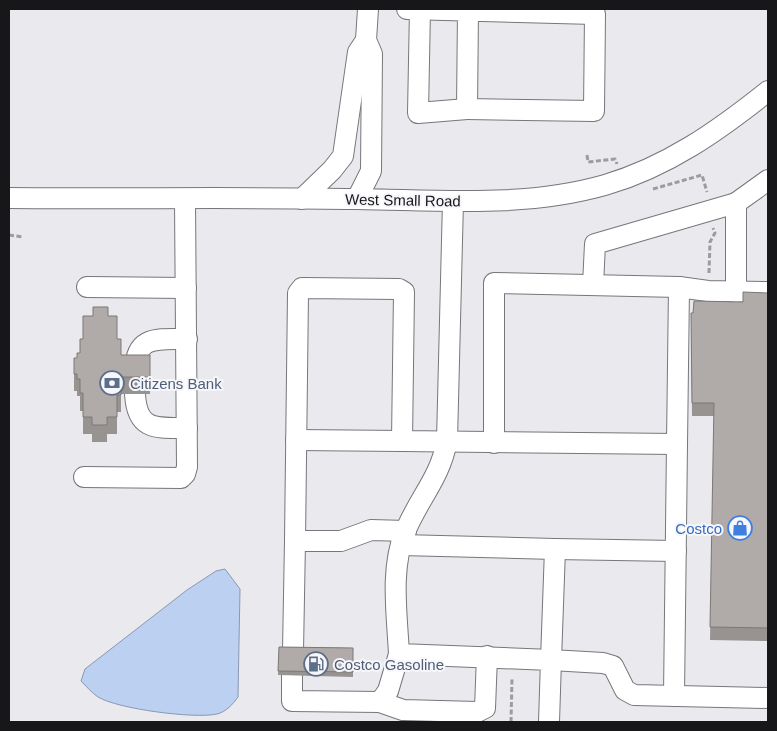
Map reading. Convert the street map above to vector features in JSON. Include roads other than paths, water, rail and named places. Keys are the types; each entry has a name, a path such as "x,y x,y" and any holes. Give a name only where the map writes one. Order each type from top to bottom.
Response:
{"street":[{"path":"357,199 371,171 372,54 366,40 368,9"},
{"path":"407,9 420,9 468,10 595,14 594,111 467,110 418,113 420,9"},
{"path":"467,110 468,10"},
{"path":"302,199 332,170 343,156 358,52 366,40"},
{"name":"West Small Road","path":"9,198 453,201 546,198 607,185 650,168 719,131 768,91"},
{"path":"593,285 595,244 736,203 768,180"},
{"path":"84,477 181,478 187,467 185,200"},
{"path":"380,702 388,691 399,654 397,574 403,538 440,470 447,441 453,201"},
{"path":"736,203 736,292"},
{"path":"494,443 494,283 680,287 708,291 768,292"},
{"path":"87,287 186,288"},
{"path":"674,696 680,287"},
{"path":"293,651 298,293 302,288 399,289 404,292 402,441"},
{"path":"136,372 136,358 140,348 150,340 187,339"},
{"path":"136,394 136,409 141,420 151,426 187,428"},
{"path":"296,440 677,444"},
{"path":"294,541 341,541 371,530 403,538 555,549 676,551"},
{"path":"549,722 555,549"},
{"path":"399,654 487,656 608,664 616,669 623,687 630,694 768,698"},
{"path":"292,676 292,701 380,702 403,710 477,712 485,708 487,656"}],"water":[{"path":"225,569 240,589 238,697 226,710 217,714 192,715 139,709 98,697 81,681 85,669 187,590 216,571"}],"place":[{"name":"Citizens Bank","path":"112,383"},
{"name":"Costco","path":"740,528"},
{"name":"Costco Gasoline","path":"316,664"}]}
